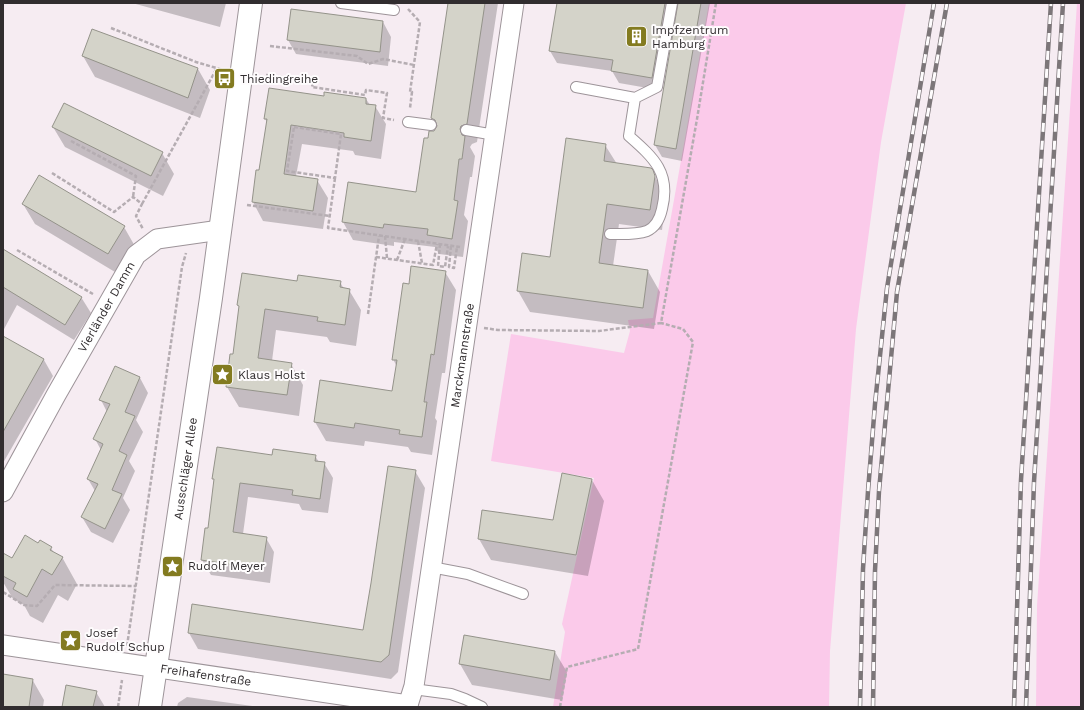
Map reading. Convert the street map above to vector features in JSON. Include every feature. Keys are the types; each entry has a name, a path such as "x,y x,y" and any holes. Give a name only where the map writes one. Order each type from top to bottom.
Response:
{"street":[{"path":"220,230 251,3"},
{"name":"Marckmannstraße","path":"410,700 514,3"},
{"name":"Vierländer Damm","path":"3,492 56,395 136,255 157,239 220,230"},
{"name":"Ausschläger Allee","path":"150,707 220,230"},
{"name":"Freihafenstraße","path":"3,645 156,667 410,700"}],"lane":[{"path":"341,3 394,10"},
{"path":"576,87 635,98 657,87 672,3"},
{"path":"610,234 640,233 649,230 655,226 660,217 664,201 663,175 656,163 644,149 629,136 635,98"},
{"path":"408,122 431,125"},
{"path":"466,130 495,135"},
{"path":"431,567 468,574 523,594"},
{"path":"410,700 452,694 482,707"}],"path":[{"path":"266,75 313,82 312,87 365,95 366,90 387,93 383,118 408,122 412,92 410,92 420,22 406,8"},
{"path":"111,28 205,65"},
{"path":"270,46 357,56 368,64 383,59 414,65"},
{"path":"151,244 136,216 217,68"},
{"path":"335,178 287,171 294,127 341,134 330,216 328,228 449,246"},
{"path":"52,173 114,212 133,197 136,176 71,141"},
{"path":"133,197 142,204"},
{"path":"247,205 330,216"},
{"path":"118,707 182,267 192,234"},
{"path":"368,314 379,236"},
{"path":"385,236 388,258"},
{"path":"397,260 405,239"},
{"path":"418,241 422,263"},
{"path":"376,256 433,265 438,244"},
{"path":"438,244 438,266 444,267 449,246"},
{"path":"449,246 449,267 454,268 457,247"},
{"path":"17,250 108,303"},
{"path":"560,707 567,667 638,649 693,342 683,329 661,323"},
{"path":"3,592 24,605 37,606 54,585 136,586"}],"shaded area":[{"path":"709,3 906,3 881,142 856,329 830,651 829,707 553,707 565,632 562,624 594,478 491,461 511,334 624,353 630,331 628,320 653,318"},
{"path":"1077,3 1081,3 1081,707 1036,707 1037,606"}],"building":[{"path":"448,3 485,3 467,124 461,126 460,129 462,135 465,136 462,159 459,159 454,200 458,201 452,239 427,235 428,229 384,224 383,228 342,222 348,182 416,192 424,138 428,138 429,131 434,131 437,126 435,120 431,118"},
{"path":"557,3 665,3 652,78 611,71 613,60 549,51"},
{"path":"678,3 701,3 676,149 654,145"},
{"path":"291,9 383,21 380,52 287,40"},
{"path":"92,29 198,68 188,98 82,56"},
{"path":"269,88 324,96 324,92 366,98 366,104 376,105 371,141 344,137 344,133 291,125 284,174 318,179 313,211 252,202 256,170 259,170 267,119 264,119"},
{"path":"64,103 163,152 151,176 52,127"},
{"path":"566,138 606,144 604,161 651,168 653,170 655,176 650,210 607,204 599,263 648,270 643,308 517,291 522,253 550,257"},
{"path":"39,175 125,226 108,254 22,204"},
{"path":"3,249 82,297 65,325 3,287"},
{"path":"411,266 446,271 434,355 431,354 424,402 427,402 422,437 399,434 400,430 355,423 354,428 314,422 320,380 392,391 397,360 392,360 403,283 409,284"},
{"path":"242,273 297,281 298,275 341,281 340,287 350,289 345,325 317,321 318,317 265,309 258,358 292,363 287,395 226,387 230,354 233,354 239,306 237,305"},
{"path":"3,336 44,359 3,432"},
{"path":"115,366 140,377 125,412 135,416 119,451 127,455 112,490 122,494 105,529 81,517 98,484 87,479 103,444 93,439 110,404 99,400"},
{"path":"217,447 272,455 273,449 316,455 315,461 325,462 320,499 292,495 293,490 240,483 233,532 267,537 262,569 201,560 205,528 208,528 214,479 212,479"},
{"path":"388,466 416,470 389,655 381,662 188,633 192,604 363,630"},
{"path":"562,473 592,479 576,555 478,539 482,510 553,520"},
{"path":"25,535 38,543 40,540 52,547 50,550 63,557 52,575 42,569 27,597 13,589 16,583 3,576 3,553 12,558"},
{"path":"464,635 555,651 550,680 459,664"},
{"path":"3,674 33,679 29,707 3,707"},
{"path":"66,685 97,691 93,707 62,707"}],"railway":[{"path":"860,707 863,569 868,491 887,288 934,3"},
{"path":"873,707 875,571 879,491 897,292 947,3"},
{"path":"1014,707 1021,480 1051,3"},
{"path":"1026,707 1034,482 1063,3"}],"place":[{"name":"Impfzentrum Hamburg","path":"636,37"},
{"name":"Thiedingreihe","path":"224,79"},
{"name":"Klaus Holst","path":"223,375"},
{"name":"Rudolf Meyer","path":"172,566"},
{"name":"Josef Rudolf Schup","path":"71,640"}]}
